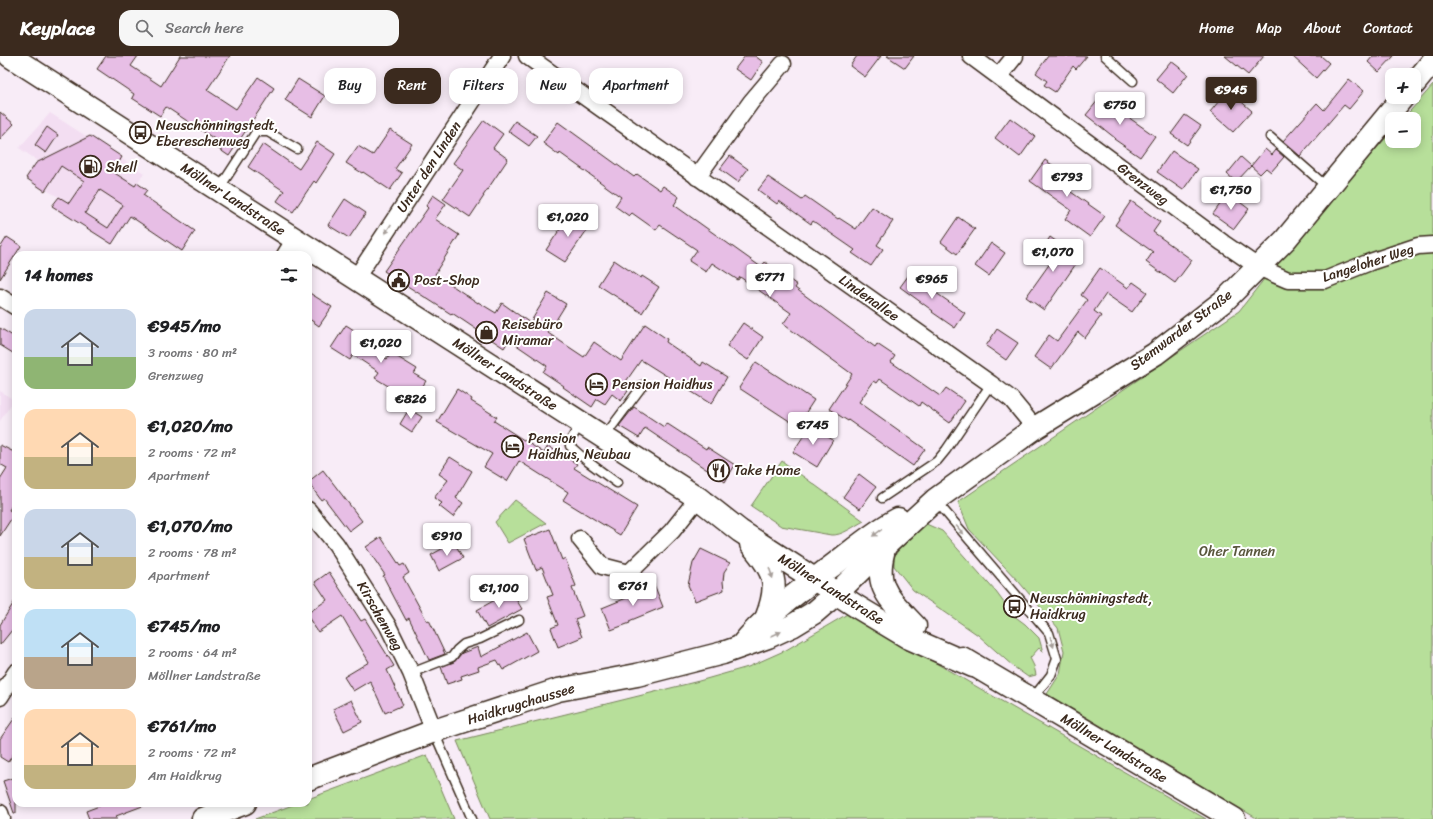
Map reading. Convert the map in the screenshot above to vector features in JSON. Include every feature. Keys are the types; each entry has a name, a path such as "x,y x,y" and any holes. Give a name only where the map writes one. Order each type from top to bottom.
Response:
{"main road":[{"name":"Möllner Landstraße","path":"10,56 218,190 290,247"},
{"path":"1421,76 1433,61"},
{"name":"Stemwarder Straße","path":"842,588 935,500 1035,428 1155,354 1225,300 1284,240 1397,104"},
{"name":"Möllner Landstraße","path":"312,257 356,278 698,498 740,531 822,575 842,588 909,638 973,666"},
{"name":"Möllner Landstraße","path":"698,498 754,522 822,575"},
{"name":"Stemwarder Straße","path":"822,575 890,524 935,500"},
{"path":"740,531 768,565 771,574 774,585 774,594 766,619"},
{"path":"885,546 880,559 879,571 882,586 893,602 915,626"},
{"path":"740,648 752,632 766,619 822,575"},
{"name":"Möllner Landstraße","path":"842,588 915,626 973,666 1234,819"},
{"name":"Haidkrugchaussee","path":"312,777 434,731 558,690 638,675 740,648 792,626 815,612 842,588"},
{"path":"203,819 234,807"}],"street":[{"name":"Unter den Linden","path":"356,278 502,56"},
{"name":"Lindenallee","path":"527,56 1011,399 1035,428"},
{"name":"Grenzweg","path":"971,56 1223,243 1258,267"},
{"path":"999,76 1015,56"},
{"path":"697,176 751,102 783,64"},
{"name":"Langeloher Weg","path":"1258,267 1288,280 1325,280 1370,262 1418,246 1433,245"},
{"path":"0,297 12,304"},
{"path":"580,540 602,566 629,573 672,531 698,498"},
{"name":"Kirschenweg","path":"312,515 336,544 388,626 411,673 434,731"},
{"path":"0,697 12,678"},
{"path":"0,813 2,819"}],"lane":[{"path":"1105,56 1133,81"},
{"path":"218,190 256,132 268,132 297,149"},
{"path":"1270,137 1328,188"},
{"path":"882,498 937,461 990,384"},
{"path":"604,437 643,385"},
{"path":"581,423 570,441 570,446 587,461 617,483"},
{"path":"935,500 1049,633 1056,659 1051,675 1031,699"},
{"path":"411,673 452,656 464,644 480,639 519,620"},
{"path":"434,731 472,819"}],"shaded area":[{"name":"Shell","path":"50,113 144,173 108,228 46,190 56,173 19,148"},
{"path":"0,391 12,399 12,403 0,421"}],"green space":[{"name":"Oher Tannen","path":"1433,85 1433,819 1258,819 1047,694 1060,674 1064,651 1058,628 1019,582 969,529 958,502 1239,311 1287,250 1385,139 1385,148 1421,148 1421,112 1409,112 1416,104 1421,104 1421,99"},
{"path":"782,461 864,521 844,532 831,535 781,526 751,506"},
{"path":"515,500 546,523 508,543 495,522"},
{"path":"924,523 942,531 996,592 1013,615 1025,624 1039,638 1043,652 1039,648 1030,658 1036,675 1028,677 1014,667 978,635 913,590 894,566 894,557 905,540"},
{"path":"849,613 1206,819 490,819 457,741 699,681 748,667 786,650"},
{"path":"427,755 454,819 255,819 287,807 312,807 312,798"}],"building":[{"path":"106,56 138,56 131,66 161,86 180,56 230,56 207,90 236,109 258,77 274,88 229,156 213,145 216,140 166,107 160,116 132,98 134,94 97,69"},
{"path":"745,56 755,56 763,62 751,80 735,69"},
{"path":"857,56 881,56 865,77 850,66"},
{"path":"887,56 914,56 905,68"},
{"path":"1048,56 1087,56 1076,69 1073,66 1055,92 1044,85 1047,81 1036,73"},
{"path":"1225,56 1264,56 1248,75"},
{"path":"1292,56 1321,56 1329,63 1316,78"},
{"path":"1373,56 1394,56 1379,72 1368,62"},
{"path":"1171,61 1188,74 1173,93 1156,79"},
{"path":"298,79 324,95 312,117 285,100"},
{"path":"1349,79 1364,91 1349,109 1344,105 1300,156 1283,141 1317,103 1324,110"},
{"path":"1228,90 1252,111 1233,132 1210,112"},
{"path":"1103,94 1121,107 1118,110 1155,136 1140,157 1114,139 1115,138 1086,115"},
{"path":"0,112 14,124 0,139"},
{"path":"1185,115 1201,126 1187,145 1171,134"},
{"path":"1010,118 1035,136 1020,157 995,138"},
{"path":"484,120 503,134 493,148 508,159 470,217 443,199 463,170 453,163"},
{"path":"515,121 537,136 529,146 508,131"},
{"path":"558,122 634,177 637,174 660,190 663,186 679,197 674,205 761,267 765,262 797,285 795,288 875,347 877,344 895,356 891,362 940,396 946,388 965,401 950,423 921,402 919,406 880,379 877,383 874,381 859,402 925,449 913,466 848,420 829,409 852,374 783,324 791,313 740,277 738,280 712,263 706,272 689,261 697,250 660,225 656,230 632,213 629,216 615,206 621,197 560,153 559,155 543,143"},
{"path":"47,127 58,135 46,153 35,145"},
{"path":"390,130 412,144 395,169 402,173 390,190 363,172 362,173 346,163 358,146 373,155"},
{"path":"90,136 122,157 113,172 135,186 137,183 147,190 143,195 195,231 182,251 130,216 112,244 52,206 59,197 69,203 84,181 61,166 45,191 26,178 36,163","holes":["100,190 123,205 108,228 85,213"]},
{"path":"317,142 335,154 316,183 314,181 293,212 277,201 284,191 248,167 263,144 299,169"},
{"path":"1265,149 1272,155 1276,150 1284,157 1271,172 1266,168 1260,174 1251,166"},
{"path":"1172,151 1198,169 1183,190 1157,172"},
{"path":"730,156 748,169 738,182 720,169"},
{"path":"1241,157 1251,166 1236,182 1227,174"},
{"path":"1045,160 1071,178 1064,187 1105,216 1090,237 1065,219 1071,210 1030,181"},
{"path":"768,177 802,200 805,196 838,219 839,218 856,229 872,207 893,221 877,245 883,249 871,266 852,253 855,250 813,221 811,224 779,201 777,204 758,190"},
{"path":"1228,193 1249,209 1234,229 1213,214"},
{"path":"433,195 446,204 435,219 459,235 435,274 478,303 496,313 502,303 530,323 548,293 566,304 548,333 584,357 594,342 621,361 645,324 667,339 666,342 701,366 703,362 727,377 711,404 641,360 622,387 628,391 621,401 612,394 605,404 597,399 592,407 543,372 547,366 509,340 504,348 452,313 451,314 384,271 428,208 426,206"},
{"path":"345,199 366,213 349,238 328,225"},
{"path":"1131,201 1160,222 1153,232 1192,260 1175,283 1146,262 1153,252 1115,225"},
{"path":"570,214 589,227 565,262 546,250"},
{"path":"958,217 975,229 957,254 941,242"},
{"path":"7,237 21,246 18,251 12,251 12,260 0,279 0,248"},
{"path":"1050,237 1080,258 1044,310 1026,297 1053,259 1041,251"},
{"path":"991,243 1005,253 989,276 975,266"},
{"path":"614,260 641,278 642,276 659,287 642,313 598,285"},
{"path":"1100,268 1128,288 1133,282 1147,292 1132,312 1106,294 1094,311 1101,316 1085,338 1078,332 1051,369 1034,357 1049,335 1057,341 1087,300 1081,295"},
{"path":"911,272 930,286 929,288 965,313 955,328 900,287"},
{"path":"312,294 332,307 319,326 312,321"},
{"path":"743,323 763,337 748,360 727,346"},
{"path":"346,325 365,337 361,343 387,359 391,353 417,369 414,374 426,381 413,401 375,378 379,372 353,355 350,360 331,348"},
{"path":"0,328 12,336 12,352 0,345"},
{"path":"997,329 1018,343 1006,360 986,346"},
{"path":"756,362 814,400 797,426 739,388"},
{"path":"457,389 472,399 471,401 497,417 494,421 544,453 548,446 577,464 574,468 637,507 620,535 563,500 568,492 519,461 507,481 484,467 492,454 437,422"},
{"path":"634,407 664,427 666,423 706,449 707,447 735,465 725,482 645,428 639,438 619,426"},
{"path":"409,409 422,417 412,432 400,424"},
{"path":"810,426 833,440 817,467 793,452"},
{"path":"0,445 12,451 12,505 9,510 12,512 12,518 0,536 0,479 7,468 0,464"},
{"path":"450,457 472,471 456,498 463,503 453,517 439,506 442,503 434,498 448,480 439,474"},
{"path":"323,470 362,521 349,531 324,498 321,500 312,488 312,479"},
{"path":"859,474 876,487 860,509 843,497"},
{"path":"550,529 562,560 565,558 576,586 572,588 583,616 575,619 582,637 558,647 551,628 558,625 547,597 553,595 542,567 536,570 524,539"},
{"path":"381,537 400,566 404,564 409,573 403,577 427,621 429,620 445,654 429,660 409,618 406,620 383,576 385,575 366,547"},
{"path":"454,542 463,558 439,571 431,555"},
{"path":"701,549 730,563 724,572 724,590 695,601 688,585 693,563"},
{"path":"329,572 361,621 365,619 394,666 387,670 403,705 385,713 370,681 353,691 344,677 369,662 342,616 318,632 312,623 312,610 327,600 315,582"},
{"path":"654,584 663,607 629,621 630,623 611,630 602,608 636,594 635,591"},
{"path":"511,591 522,609 487,628 477,610"},
{"path":"12,606 12,630 0,645 0,625"},
{"path":"527,632 537,651 503,670 497,660 478,667 479,670 461,676 462,679 447,684 441,667 454,662 462,653 478,647 481,657"},
{"path":"351,700 362,722 344,731 333,709"},
{"path":"12,722 12,756 8,762 0,757 0,739"},
{"path":"12,778 12,807 16,807 16,813 14,813 3,781"},
{"path":"96,807 140,807 116,816 118,819 89,819 86,811"}],"place":[{"name":"Neuschönningstedt, Ebereschenweg","path":"141,133"},
{"name":"Shell","path":"90,167"},
{"name":"Post-Shop","path":"399,280"},
{"name":"Reisebüro Miramar","path":"487,332"},
{"name":"Pension Haidhus","path":"596,384"},
{"name":"Pension Haidhus, Neubau","path":"512,446"},
{"name":"Take Home","path":"719,470"},
{"name":"Neuschönningstedt, Haidkrug","path":"1014,606"}]}
